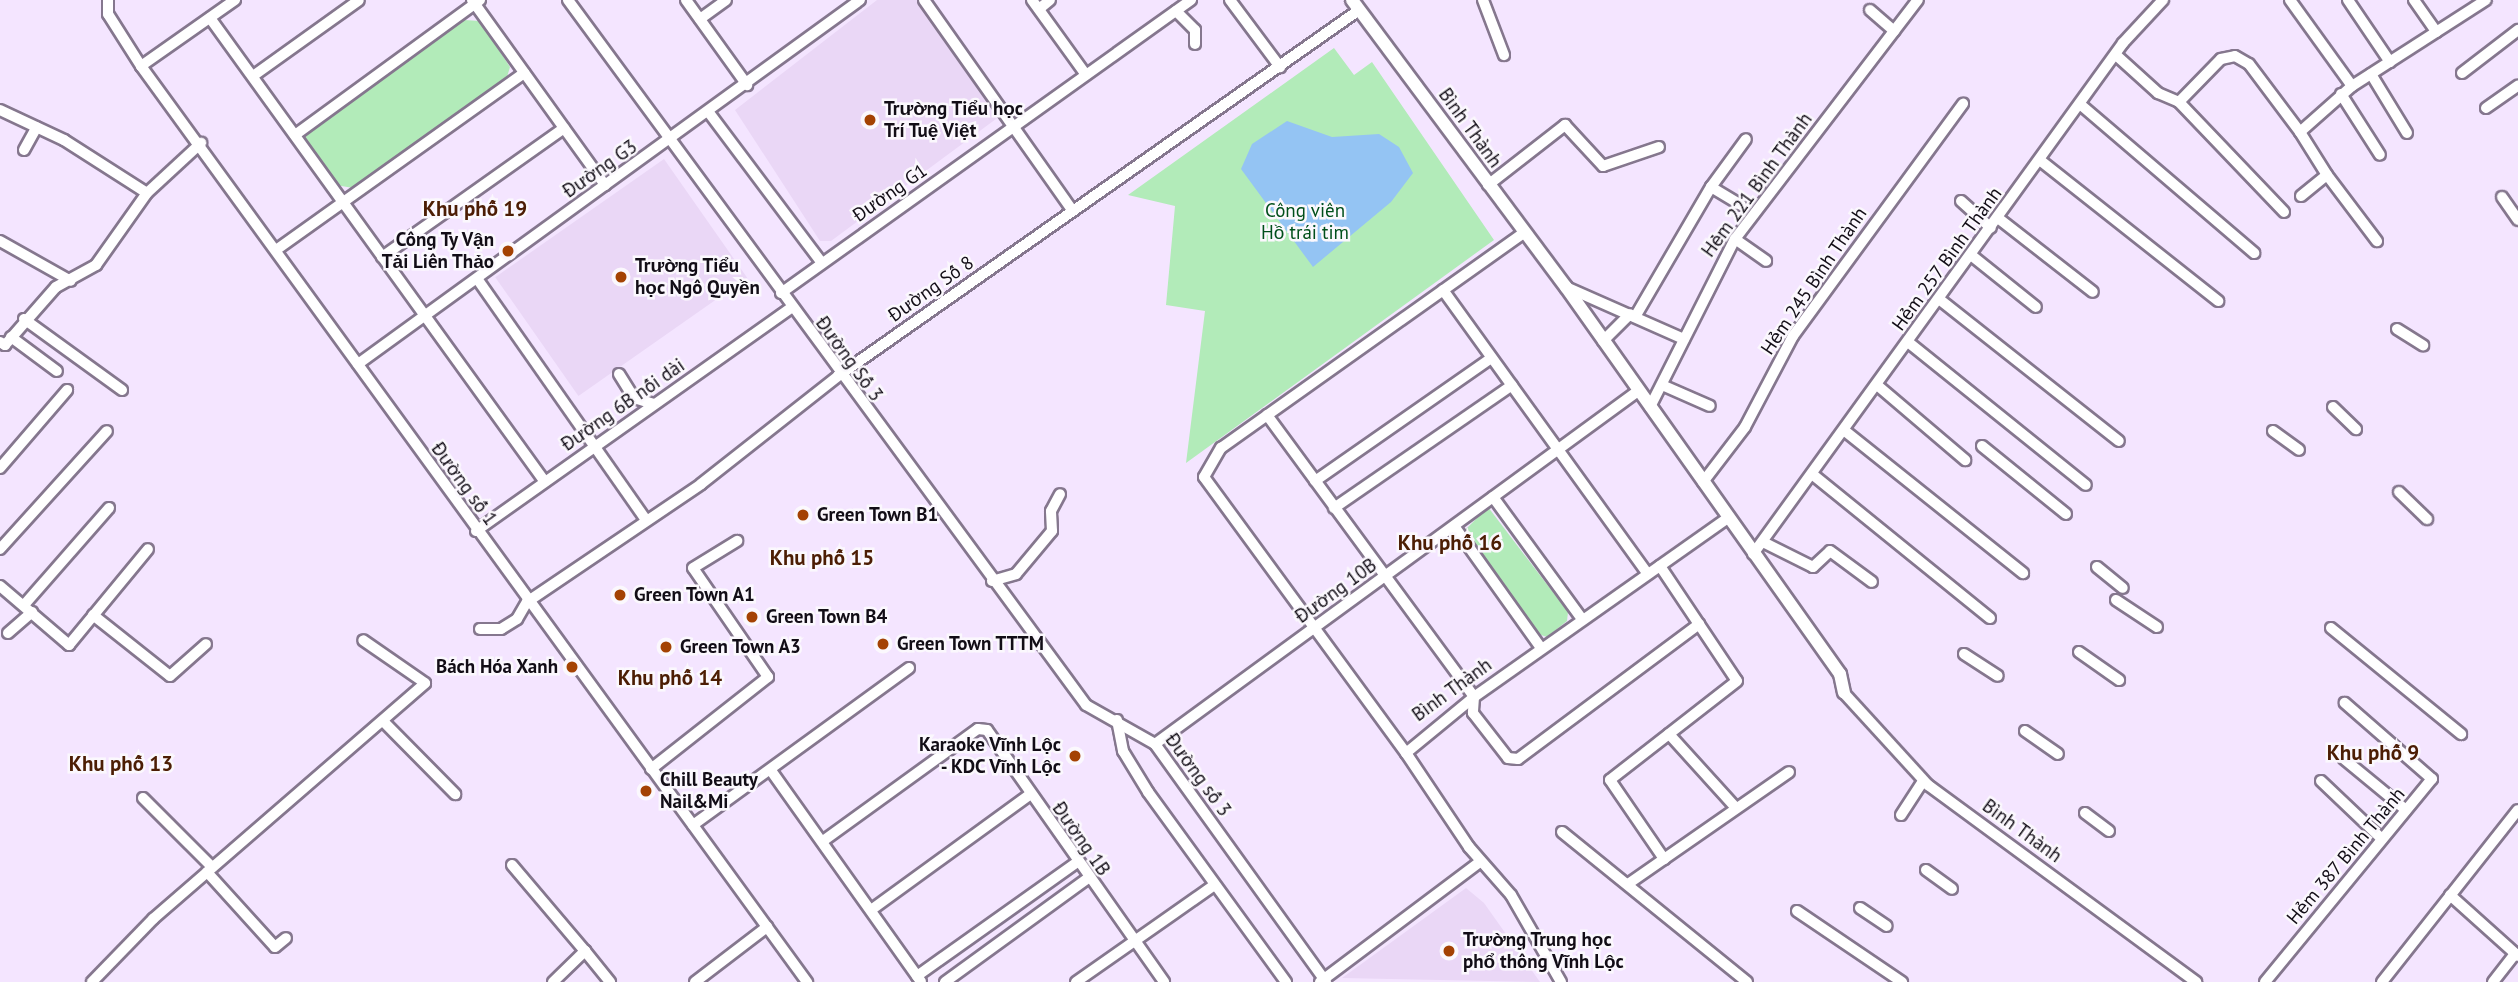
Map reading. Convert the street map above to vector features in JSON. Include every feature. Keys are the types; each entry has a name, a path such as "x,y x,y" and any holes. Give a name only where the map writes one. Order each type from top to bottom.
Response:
{"street":[{"name":"Đường số 1","path":"108,0 108,14 141,66 201,144 527,602 807,982"},
{"path":"141,66 235,0"},
{"path":"253,76 359,0"},
{"name":"Đường Số 3","path":"568,0 669,143 781,293 838,376 1086,705 1102,719 1117,720"},
{"path":"686,0 747,85"},
{"path":"700,19 726,0"},
{"name":"Đường G3","path":"358,364 710,114 860,0"},
{"path":"924,0 1073,211"},
{"path":"1050,0 1035,4 1086,75"},
{"name":"Đường G1","path":"781,293 1191,0"},
{"path":"1230,0 1280,67"},
{"path":"1483,0 1504,55"},
{"name":"Hẻm 221 Bình Thành","path":"1650,407 1735,240 1918,0"},
{"name":"Hẻm 257 Bình Thành","path":"1753,554 2116,55 2162,0"},
{"path":"2290,0 2351,86"},
{"path":"2348,0 2389,62"},
{"path":"2414,0 2436,32"},
{"path":"2300,132 2351,86 2486,0"},
{"path":"295,135 475,1 605,186"},
{"name":"Đường Số 8","path":"480,629 501,629 527,602 646,520 838,376 1280,67 1356,5"},
{"name":"Bình Thành","path":"1356,5 1523,233 1566,287 1840,674 1844,693 1923,780 2196,982"},
{"path":"1870,10 1894,31"},
{"path":"1175,11 1195,30 1195,44"},
{"path":"209,19 253,76 544,482"},
{"path":"2462,73 2518,30"},
{"path":"2116,55 2158,93 2179,102 2284,212"},
{"path":"2179,102 2221,59 2235,56 2249,64 2377,241"},
{"path":"276,250 341,201 524,73"},
{"path":"2371,74 2407,133"},
{"path":"2486,108 2518,86"},
{"path":"2341,94 2380,155"},
{"name":"Hẻm 245 Bình Thành","path":"1703,482 1745,427 1793,337 1963,104"},
{"path":"2081,105 2254,253"},
{"path":"0,110 37,127 148,193"},
{"path":"710,114 822,263"},
{"path":"1488,185 1564,125 1603,166 1658,147"},
{"path":"24,150 37,127"},
{"path":"382,257 564,128"},
{"path":"1604,341 1632,315 1711,187 1746,139"},
{"path":"0,342 5,345 24,319 71,281 96,265 148,193 201,144"},
{"path":"2041,161 2128,226 2218,301"},
{"path":"2301,196 2327,175"},
{"path":"1711,187 1741,205"},
{"path":"2502,197 2518,220"},
{"path":"1961,201 1991,228"},
{"path":"1998,218 2093,292"},
{"path":"1523,233 1222,448 1209,462 1205,486 1406,753 1481,861 1511,895 1561,982"},
{"path":"1735,240 1766,261"},
{"path":"0,241 71,281"},
{"path":"1971,255 2036,307"},
{"path":"478,280 596,444 646,520"},
{"path":"1566,287 1684,339"},
{"path":"1443,290 1648,574"},
{"path":"1939,299 2119,441"},
{"name":"Đường 6B nối dài","path":"476,531 791,308"},
{"path":"24,319 122,390"},
{"path":"2397,328 2423,345"},
{"path":"11,337 57,371"},
{"path":"1908,342 2086,485"},
{"path":"1315,481 1491,358"},
{"path":"619,374 634,398 654,404"},
{"path":"1334,508 1512,385"},
{"path":"1662,385 1710,406"},
{"path":"1877,385 1965,460"},
{"path":"0,468 67,390"},
{"name":"Đường 10B","path":"1155,744 1638,391"},
{"path":"2333,408 2356,429"},
{"path":"1267,415 1334,508 1388,575 1474,697 1473,713 1508,758 1518,759 1699,625"},
{"path":"0,549 107,431"},
{"path":"1845,431 2023,573"},
{"path":"2273,431 2299,450"},
{"path":"1982,446 2066,514"},
{"path":"1812,474 1990,618"},
{"path":"2399,492 2427,519"},
{"path":"992,581 1016,574 1052,531 1051,511 1060,494"},
{"path":"1493,497 1582,619"},
{"path":"8,633 109,508"},
{"name":"Bình Thành","path":"1406,753 1474,697 1541,648 1728,518"},
{"path":"1454,526 1541,648"},
{"path":"651,769 768,677 693,568 737,541"},
{"path":"1763,542 1813,566 1830,551 1872,582"},
{"path":"0,586 69,645 90,627 93,615 149,549"},
{"path":"1660,566 1737,681 1610,780 1664,859"},
{"path":"2097,567 2123,587"},
{"path":"2116,600 2157,626"},
{"path":"93,615 170,676 206,643"},
{"path":"2331,628 2461,734"},
{"path":"92,982 209,869 425,683 363,640"},
{"path":"2079,652 2119,680"},
{"path":"1964,654 1998,676"},
{"path":"693,825 772,772 909,668"},
{"name":"Hẻm 387 Bình Thành","path":"2265,982 2433,774 2345,703"},
{"path":"383,720 455,794"},
{"path":"1117,720 1123,751 1213,886 1286,982"},
{"name":"Đường số 3","path":"1117,720 1155,744 1323,981"},
{"name":"Đường 1B","path":"823,841 968,736 987,730 1076,863 1164,982"},
{"path":"2025,731 2058,754"},
{"path":"1669,734 1736,808"},
{"path":"2344,759 2406,810"},
{"path":"772,772 919,979 1076,863"},
{"path":"1628,884 1789,772"},
{"path":"1901,815 1923,780"},
{"path":"2321,780 2382,839"},
{"path":"871,911 1029,795"},
{"path":"143,799 209,869 275,947 286,938"},
{"path":"2382,982 2518,810"},
{"path":"2085,813 2109,831"},
{"path":"1562,832 1746,982"},
{"path":"1323,981 1481,861"},
{"path":"512,865 610,982"},
{"path":"1926,870 1952,889"},
{"path":"945,982 1088,878"},
{"path":"1076,982 1213,886"},
{"path":"2449,895 2516,952 2493,982"},
{"path":"1860,908 1887,926"},
{"path":"1797,911 1902,982"},
{"path":"695,982 767,927"},
{"path":"553,982 585,951"}],"shaded area":[{"name":"Trường Tiểu học Trí Tuệ Việt","path":"877,0 917,0 1000,116 831,241 820,241 735,110"},
{"name":"Trường Tiểu học Ngô Quyền","path":"664,159 747,278 578,396 495,277"},
{"name":"Trường Trung học phổ thông Vĩnh Lộc","path":"1466,888 1484,903 1540,982 1342,978"}],"green space":[{"path":"464,20 480,21 510,67 507,77 353,188 336,185 304,140 307,131"},
{"name":"Công viên Hồ trái tim","path":"1334,48 1354,75 1372,62 1494,240 1186,463 1205,311 1166,305 1175,206 1128,195"},
{"path":"1488,507 1568,612 1567,621 1547,637 1538,634 1464,531"}],"water":[{"path":"1287,121 1332,137 1379,134 1399,147 1413,173 1391,202 1313,267 1241,169 1252,144"}],"place":[{"name":"Trường Tiểu học Trí Tuệ Việt","path":"870,120"},
{"name":"Công Ty Vận Tải Liên Thảo","path":"508,251"},
{"name":"Trường Tiểu học Ngô Quyền","path":"621,277"},
{"name":"Green Town B1","path":"803,515"},
{"name":"Green Town A1","path":"620,595"},
{"name":"Green Town B4","path":"752,617"},
{"name":"Green Town TTTM","path":"883,644"},
{"name":"Green Town A3","path":"666,647"},
{"name":"Bách Hóa Xanh","path":"572,667"},
{"name":"Karaoke Vĩnh Lộc - KDC Vĩnh Lộc","path":"1075,756"},
{"name":"Chill Beauty Nail&Mi","path":"646,791"},
{"name":"Trường Trung học phổ thông Vĩnh Lộc","path":"1449,951"}],"district":[{"name":"Khu phố 19","path":"475,209"},
{"name":"Khu phố 16","path":"1450,543"},
{"name":"Khu phố 15","path":"822,558"},
{"name":"Khu phố 14","path":"670,678"},
{"name":"Khu phố 9","path":"2373,753"},
{"name":"Khu phố 13","path":"121,764"}]}
